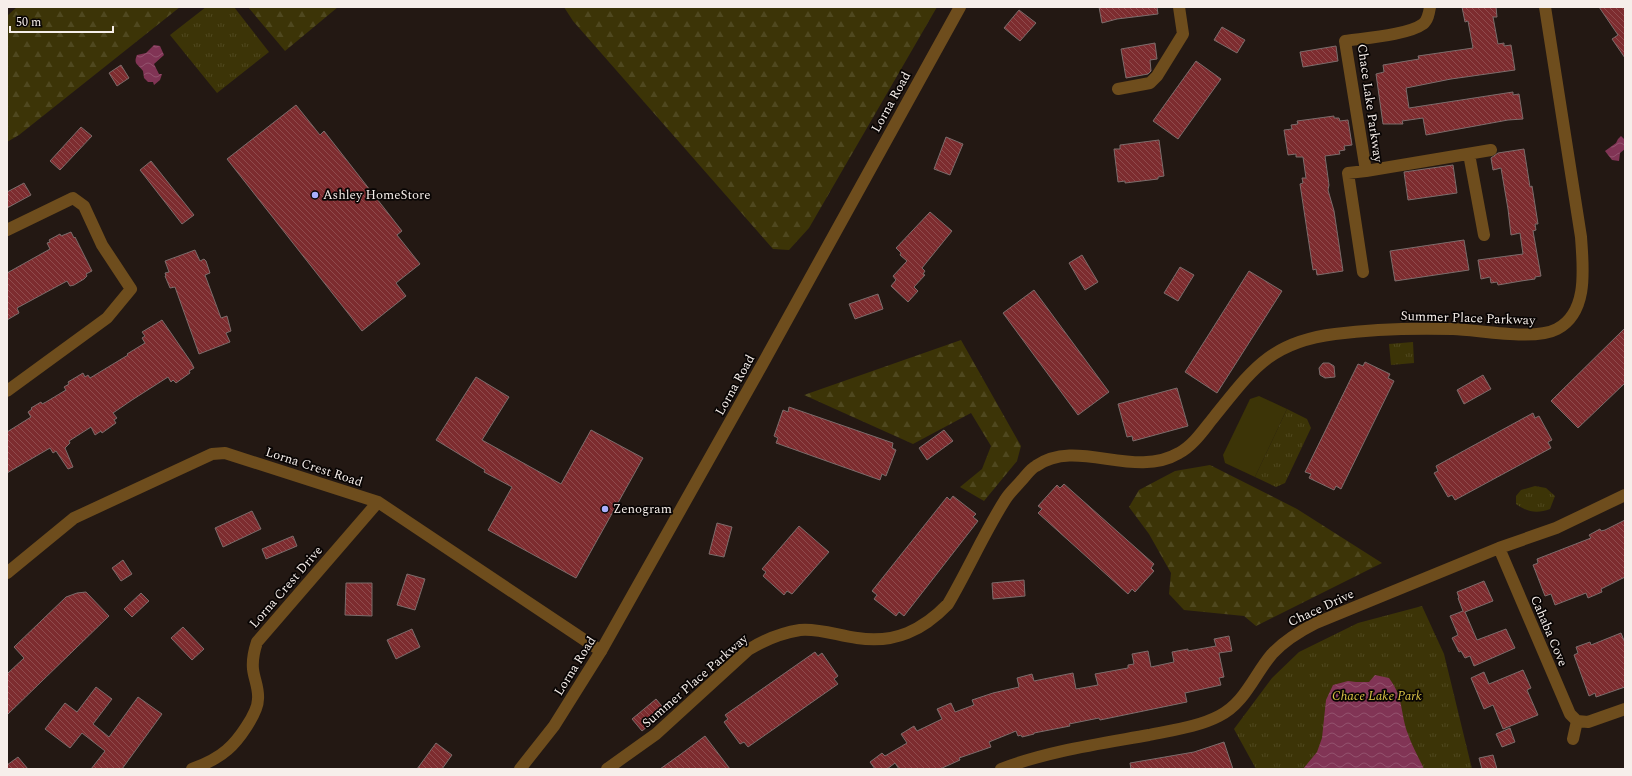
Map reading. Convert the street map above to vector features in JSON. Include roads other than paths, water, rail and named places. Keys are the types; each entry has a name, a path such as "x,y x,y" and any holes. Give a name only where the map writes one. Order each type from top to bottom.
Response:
{"street":[{"name":"Lorna Road","path":"520,769 554,726 601,651 781,332 960,7"},
{"path":"1118,89 1150,83 1157,76 1183,34 1178,7"},
{"name":"Chace Lake Parkway","path":"1366,171 1345,41 1402,32 1416,28 1424,23 1429,15 1430,7"},
{"name":"Summer Place Parkway","path":"607,769 656,734 748,650 765,640 801,630 826,632 858,638 890,638 908,633 923,626 934,618 948,604 1006,498 1035,466 1062,456 1078,455 1126,462 1156,462 1181,452 1199,436 1247,377 1260,364 1273,353 1290,344 1333,334 1412,329 1453,329 1532,335 1545,334 1557,330 1566,324 1573,315 1581,293 1583,280 1582,249 1545,7"},
{"name":"Chace Lake Parkway","path":"1363,272 1348,173 1491,150"},
{"path":"1469,154 1484,235"},
{"path":"7,230 73,198 84,206 102,245 131,289 107,318 7,391"},
{"name":"Lorna Crest Road","path":"7,573 74,518 212,454 225,453 378,502 601,651"},
{"name":"Chace Drive","path":"1001,769 1034,758 1181,728 1219,716 1238,702 1272,654 1284,642 1299,631 1499,548 1556,528 1625,495"},
{"name":"Lorna Crest Drive","path":"192,769 226,750 242,733 256,711 258,701 258,690 253,670 253,654 257,642 378,502"},
{"name":"Cahaba Cove","path":"1499,548 1563,699 1570,714 1577,722"},
{"path":"1573,739 1577,722 1588,722 1625,709"}],"water":[{"path":"154,45 160,46 164,55 154,64 159,74 162,74 160,80 154,85 153,82 148,82 144,78 143,71 137,64 136,60 137,55 146,53"},
{"path":"1621,136 1625,140 1625,149 1620,153 1619,161 1612,160 1605,151 1616,143"},
{"path":"1375,675 1389,678 1394,685 1408,734 1424,769 1303,769 1317,752 1322,738 1326,700 1333,685 1348,681 1369,682"}],"place":[{"name":"Ashley HomeStore","path":"315,195"},
{"name":"Zenogram","path":"605,509"}],"park label":[{"name":"Chace Lake Park","path":"1377,696"}]}
